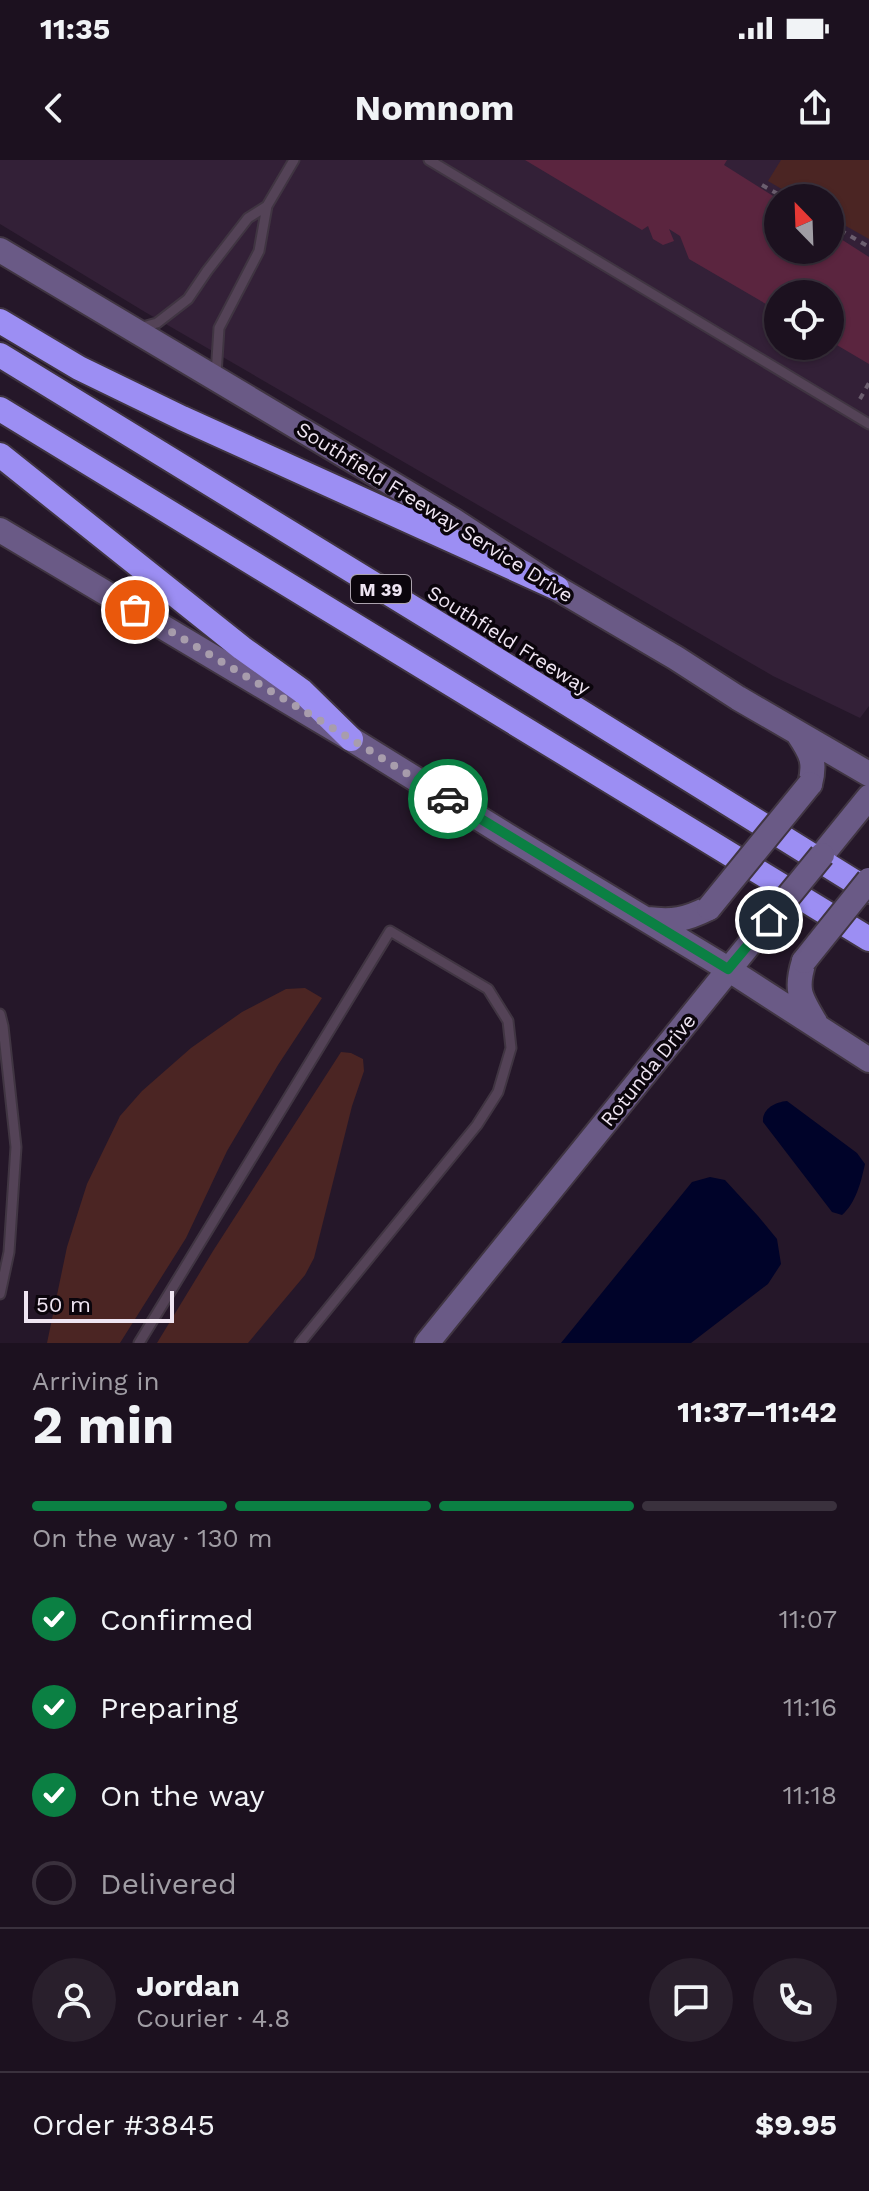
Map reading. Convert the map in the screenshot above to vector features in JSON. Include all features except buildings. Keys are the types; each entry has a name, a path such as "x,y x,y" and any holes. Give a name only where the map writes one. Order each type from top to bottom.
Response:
{"highway":[{"path":"0,321 79,368 182,418 557,588"},
{"name":"Southfield Freeway","path":"0,355 869,891"},
{"name":"M 39","path":"0,409 869,939"},
{"path":"0,455 242,648 302,691 351,739"}],"main road":[{"name":"Southfield Freeway Service Drive","path":"0,250 453,520 557,588 869,774"},
{"path":"0,530 351,739 728,969 869,1060"},
{"path":"644,918 669,921 690,918 709,908 810,784 814,770 812,759 797,733"},
{"name":"Rotunda Drive","path":"427,1343 865,802"},
{"path":"817,1026 802,1000 798,981 804,961 869,880"}],"lane":[{"path":"216,379 219,328 259,251 267,206 294,160"},
{"path":"429,160 869,424"},
{"path":"133,329 157,323 188,299 248,218 267,206"},
{"path":"139,1343 390,931 488,989 508,1021 511,1048 498,1092 477,1125 300,1343"},
{"path":"0,1014 16,1147 9,1252 0,1294"}],"path":[{"path":"844,232 869,247"},
{"path":"860,399 869,383"}],"shaded area":[{"path":"0,160 869,160 869,706 860,718 773,676 145,312 0,224"},
{"path":"781,160 869,160 869,239 844,225 844,184 773,184 768,181"},
{"path":"305,988 322,998 227,1151 186,1238 120,1343 47,1343 67,1247 87,1184 120,1116 142,1091 191,1048 242,1012 286,989"},
{"path":"341,1052 363,1059 364,1071 352,1106 314,1258 305,1275 248,1343 157,1343 213,1251"}],"water":[{"path":"787,1101 857,1153 865,1164 860,1185 842,1215 832,1212 763,1122 770,1107"},
{"path":"710,1177 725,1180 777,1239 781,1264 768,1284 691,1343 561,1343 692,1182"}],"way so far":[{"path":"135,610 448,799"}],"route":[{"path":"448,799 728,969 769,920"}]}
